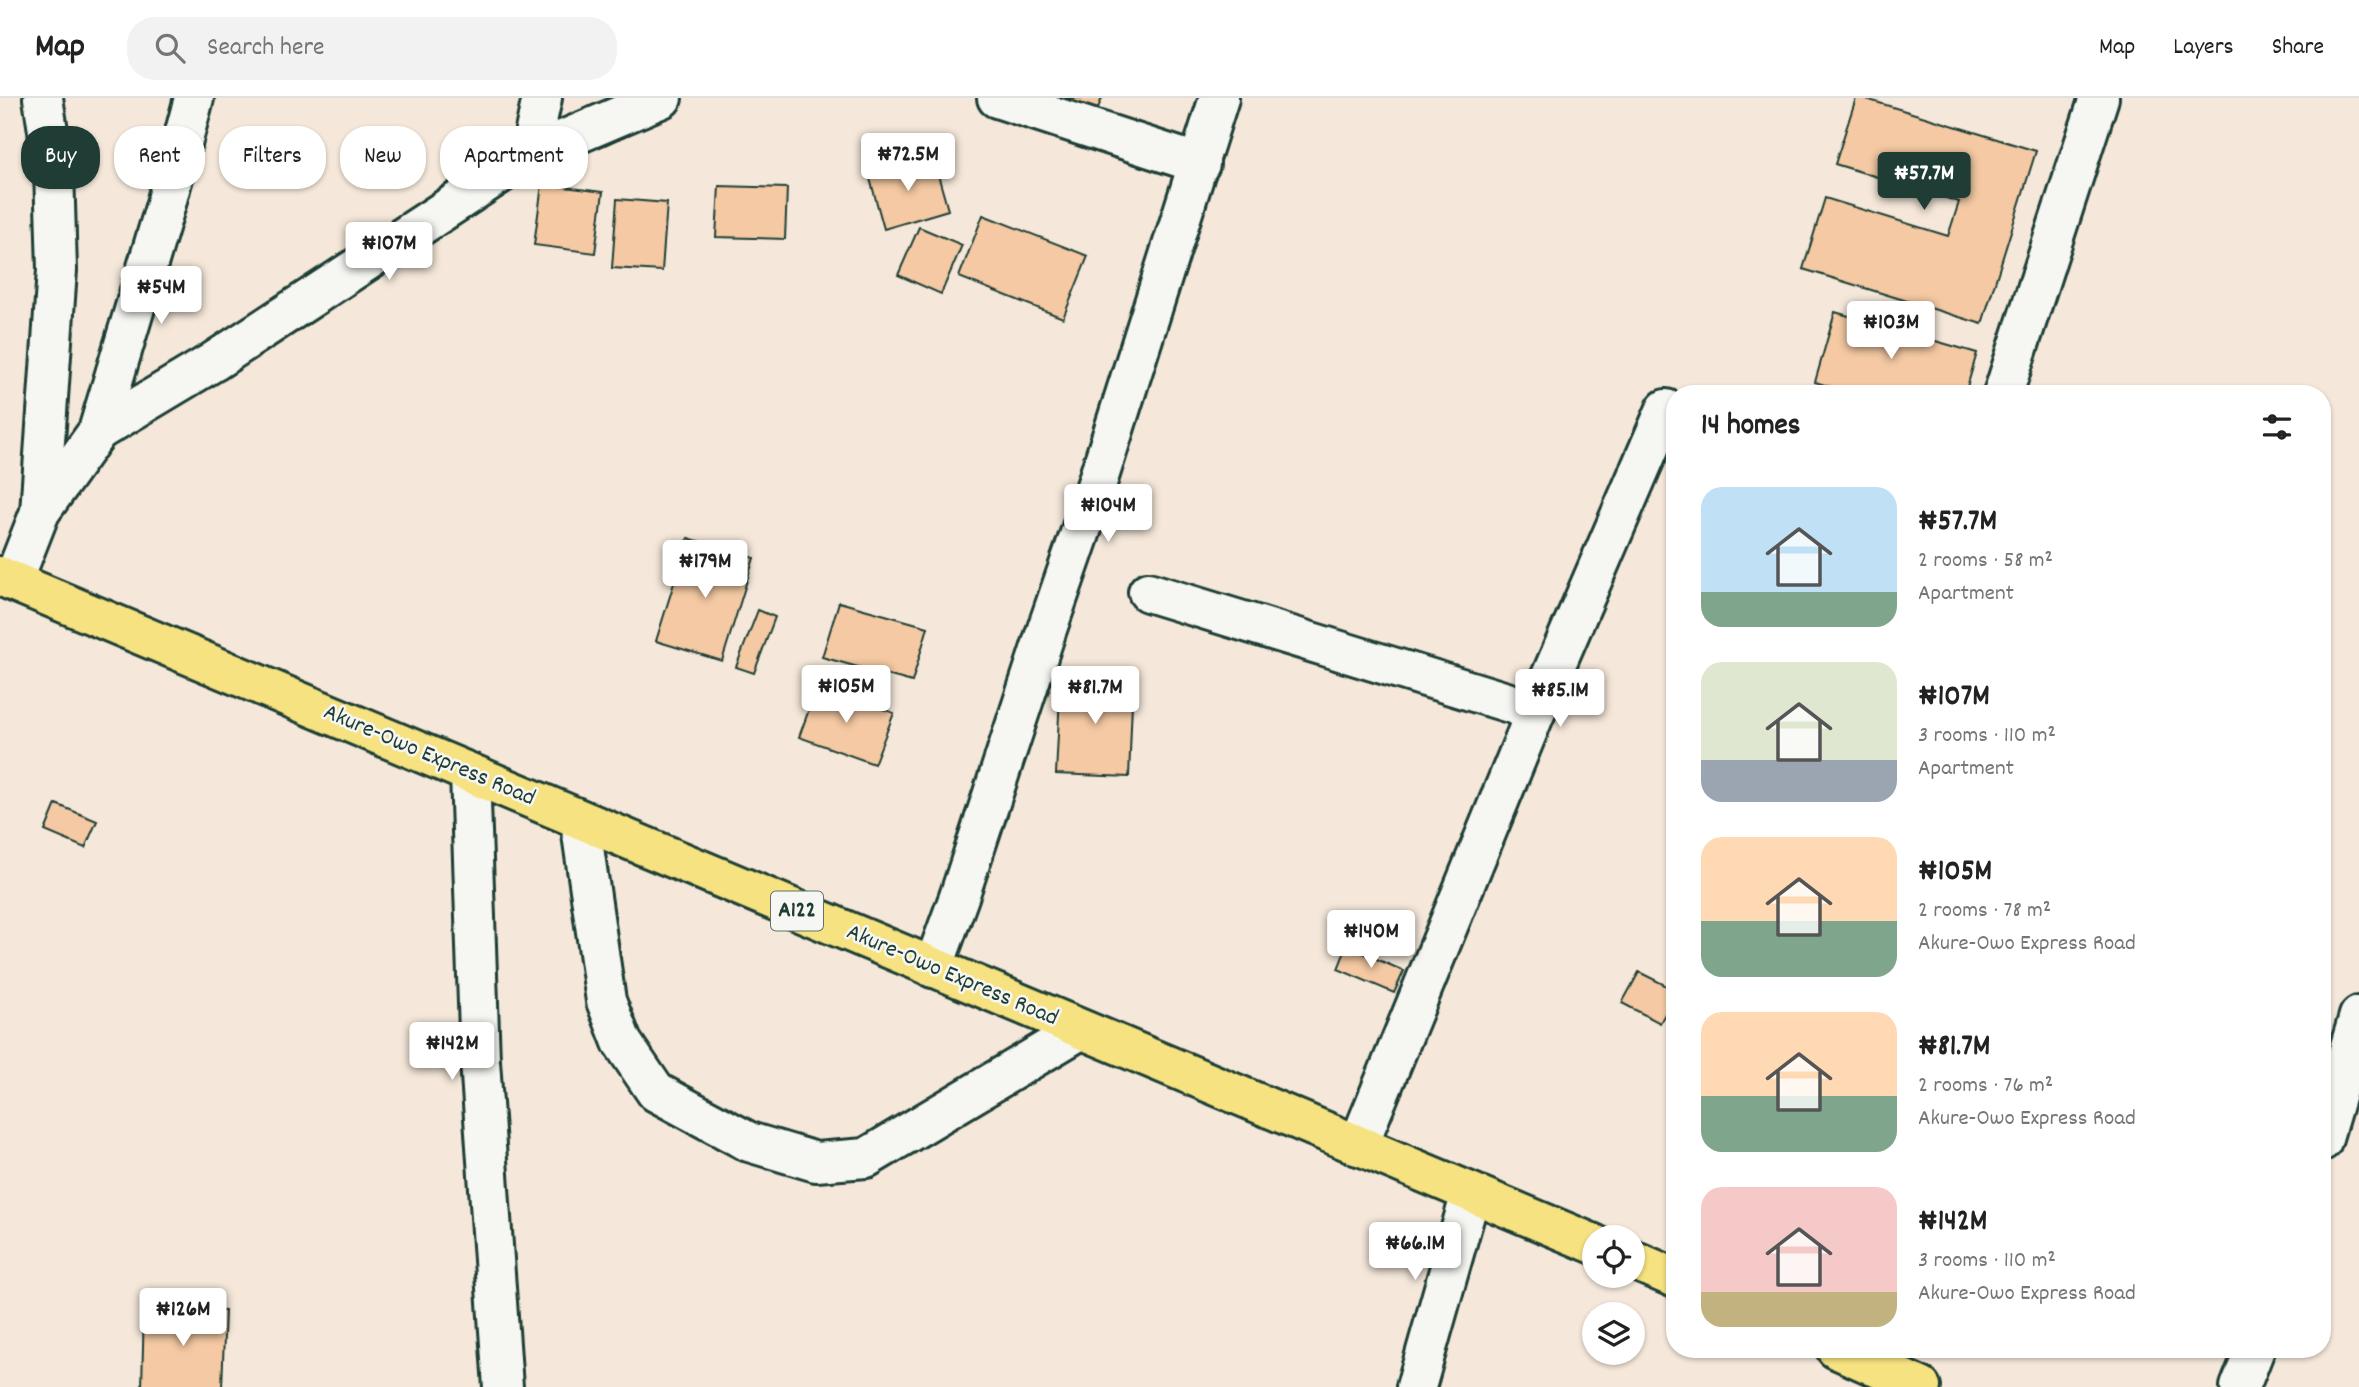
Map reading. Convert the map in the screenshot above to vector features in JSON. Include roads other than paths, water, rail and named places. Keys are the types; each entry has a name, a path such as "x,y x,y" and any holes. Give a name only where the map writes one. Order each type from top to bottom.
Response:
{"highway":[{"name":"Akure-Owo Express Road","path":"6,578 1582,1239"},
{"path":"1645,1266 1666,1274"},
{"path":"1856,1358 1921,1387"}],"street":[{"path":"40,512 57,270 54,170 43,98"},
{"path":"6,578 40,512 98,430 166,204 194,98"},
{"path":"536,126 542,98"},
{"path":"588,129 662,98"},
{"path":"997,98 1200,164"},
{"path":"933,968 1092,499 1219,98"},
{"path":"2006,385 2099,98"},
{"path":"98,430 213,362 477,189"},
{"path":"1358,1146 1535,712 1666,408"},
{"path":"1148,592 1535,712"},
{"path":"470,773 480,1060 503,1387"},
{"path":"580,820 606,1001 622,1042 656,1092 749,1142 816,1162 866,1158 1080,1030"},
{"path":"2331,1111 2359,1016"},
{"path":"1416,1387 1471,1193"},
{"path":"2240,1387 2251,1358"}]}
